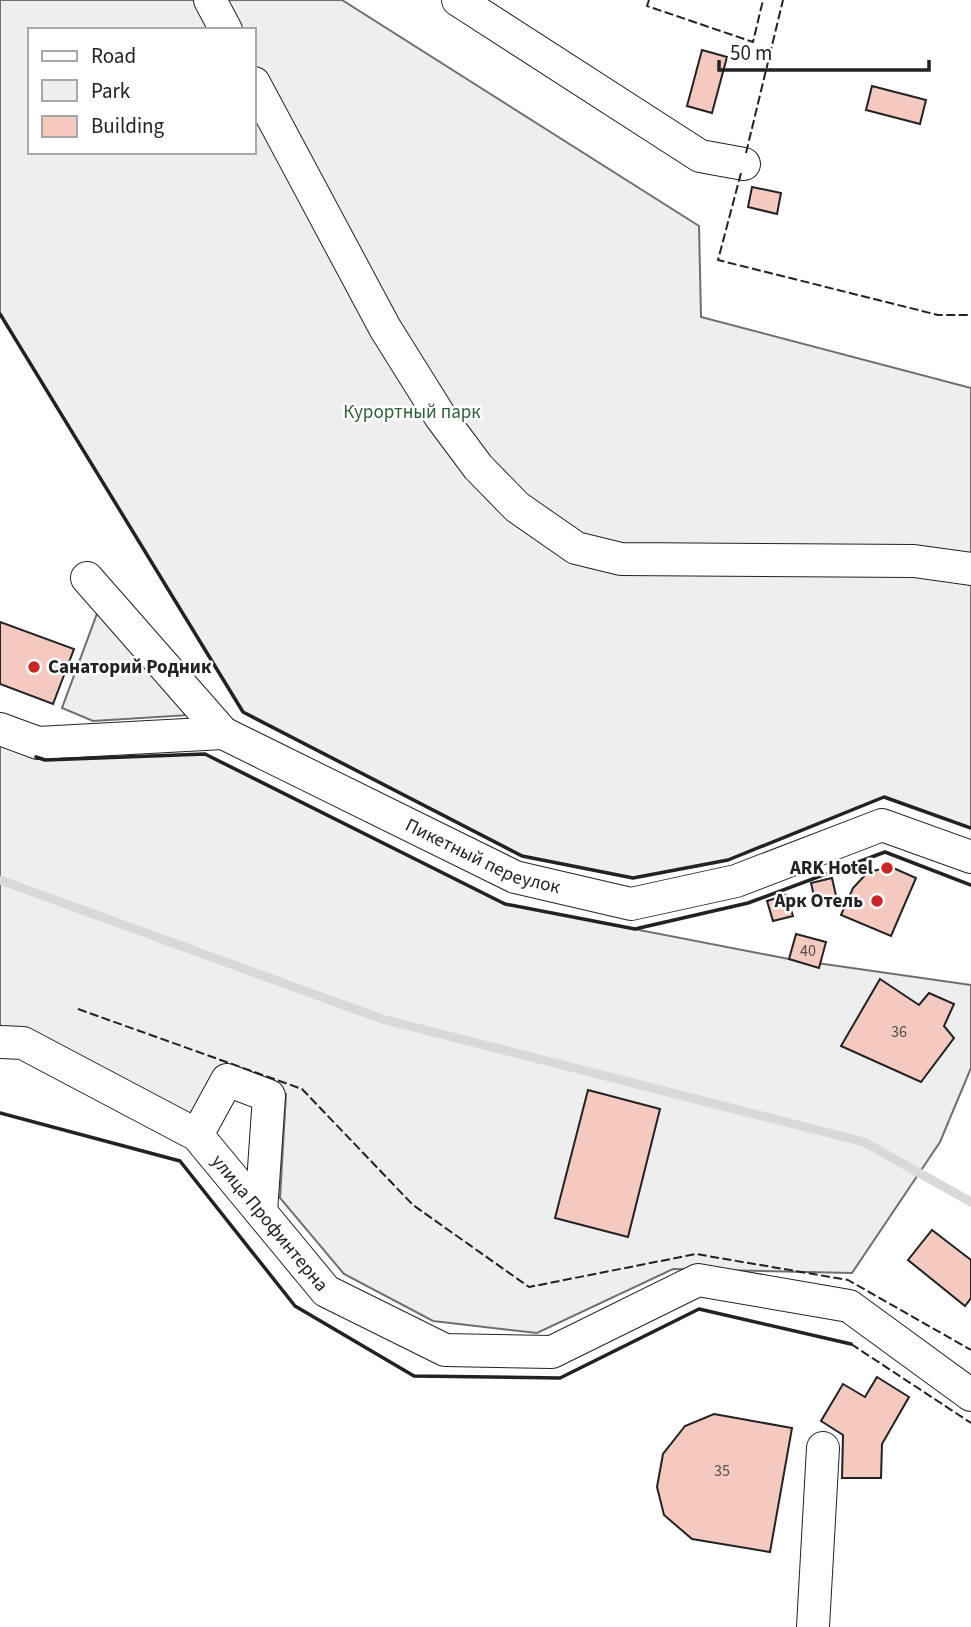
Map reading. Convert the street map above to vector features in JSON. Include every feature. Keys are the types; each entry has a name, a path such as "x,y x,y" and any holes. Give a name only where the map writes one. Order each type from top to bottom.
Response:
{"street":[{"path":"210,0 225,28"},
{"path":"458,0 700,156 744,164"},
{"path":"256,87 385,328 440,416 478,467 517,507 576,548 621,559 914,561 971,569"},
{"path":"87,578 223,733"},
{"name":"Пикетный переулок","path":"0,729 38,743 223,733 515,877 631,904 736,881 882,825 971,857"},
{"name":"улица Профинтерна","path":"0,1042 23,1043 197,1135 326,1291 445,1350 552,1352 698,1279 849,1306 971,1395"},
{"path":"197,1135 227,1080 269,1096 261,1212"},
{"path":"813,1627 823,1448"}],"green space":[{"name":"Курортный парк","path":"0,0 342,0 699,226 701,317 971,388 971,828 884,797 728,860 633,878 522,856 243,712 0,314"},
{"path":"98,611 190,715 93,721 62,708"},
{"path":"0,743 45,760 205,754 505,904 789,959 971,985 971,1068 940,1142 852,1273 673,1269 537,1333 433,1321 344,1274 280,1198 286,1094 221,1069 187,1118 0,1031"}],"building":[{"path":"702,50 727,57 712,113 687,106"},
{"path":"872,86 926,100 920,124 866,110"},
{"path":"752,187 781,193 777,214 748,207"},
{"name":"Санаторий Родник","path":"0,622 74,649 53,704 0,684"},
{"name":"Арк Отель","path":"891,867 916,878 891,936 841,915 853,888 868,872"},
{"path":"832,878 837,900 816,905 811,883"},
{"path":"786,895 793,916 773,921 767,901"},
{"path":"796,934 826,942 819,968 789,959"},
{"path":"880,979 919,1005 929,993 954,1004 944,1026 954,1038 921,1082 841,1046"},
{"path":"588,1090 660,1109 628,1237 555,1218"},
{"path":"932,1230 971,1260 971,1298 965,1306 908,1260"},
{"path":"877,1377 909,1397 882,1444 881,1478 842,1478 843,1435 821,1421 843,1384 865,1397"},
{"path":"714,1414 792,1428 770,1552 692,1539 664,1515 657,1487 663,1454 685,1426"}],"waterway":[{"path":"0,880 382,1019 864,1142 971,1202"}],"fence":[{"path":"649,0 647,6 753,42 763,0"},
{"path":"746,153 783,0"},
{"path":"741,173 718,260 938,315 971,315"},
{"path":"78,1009 302,1089 413,1205 529,1287 696,1254 848,1280 971,1350"},
{"path":"851,1344 971,1423"}],"wall":[{"path":"0,314 243,712 522,856 633,878 728,860 884,797 971,828"},
{"path":"36,757 45,760 205,754 505,904 635,929 748,903 885,852 971,885"},
{"path":"0,1113 180,1161 295,1306 414,1376 560,1378 699,1309 851,1344"}],"place":[{"name":"Санаторий Родник","path":"34,667"},
{"name":"ARK Hotel","path":"887,868"},
{"name":"Арк Отель","path":"877,901"}]}
